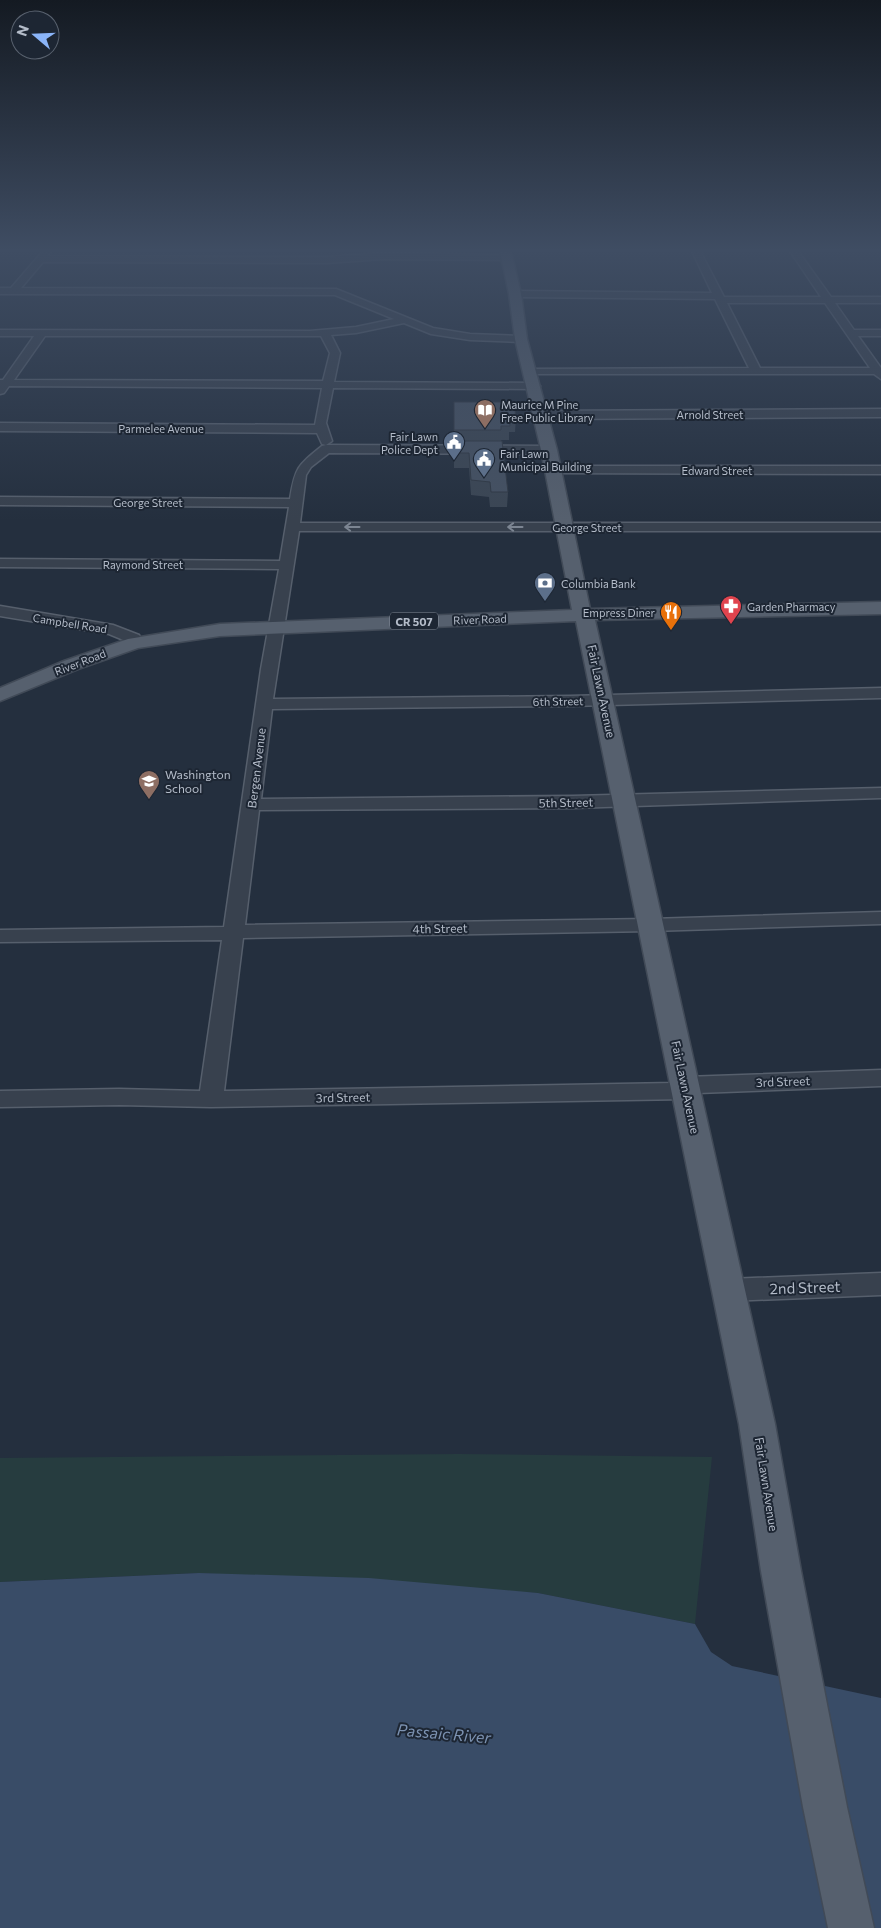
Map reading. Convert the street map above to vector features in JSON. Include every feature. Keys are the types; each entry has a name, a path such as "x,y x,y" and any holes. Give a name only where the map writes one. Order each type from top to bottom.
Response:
{"main road":[{"name":"Fair Lawn Avenue","path":"522,341 531,372 549,450 564,527 604,699 757,1424 781,1571 825,1807 851,1928"},
{"name":"River Road","path":"0,695 71,665 135,644 220,630 584,615 881,608"}],"street":[{"path":"2,386 36,341"},
{"path":"330,341 335,353 320,423 327,443 326,449 549,450"},
{"path":"741,341 756,371"},
{"path":"857,341 879,373"},
{"path":"531,372 756,371 879,373"},
{"path":"2,386 534,386"},
{"name":"Arnold Street","path":"540,415 881,413"},
{"name":"Parmelee Avenue","path":"0,427 321,429"},
{"name":"Bergen Avenue","path":"211,1099 265,704 296,503 302,470 326,449"},
{"name":"Edward Street","path":"553,470 881,470"},
{"name":"George Street","path":"0,501 296,503"},
{"name":"George Street","path":"292,528 881,527"},
{"name":"Raymond Street","path":"0,563 287,565"},
{"name":"Campbell Road","path":"0,611 113,630 132,638 135,644"},
{"name":"6th Street","path":"265,704 881,693"},
{"name":"5th Street","path":"252,805 624,800 881,794"},
{"name":"4th Street","path":"0,936 651,925 881,918"},
{"name":"3rd Street","path":"0,1099 119,1097 211,1099 686,1088 881,1078"},
{"name":"2nd Street","path":"729,1290 881,1284"}],"green space":[{"path":"458,1454 712,1457 695,1624 538,1593 199,1573 0,1582 0,1458"}],"water":[{"name":"Passaic River","path":"199,1573 369,1578 538,1593 695,1624 711,1652 732,1666 881,1698 881,1928 0,1928 0,1582"}],"building":[{"path":"454,402 514,402 516,418 509,418 510,426 501,426 501,430 454,430"},
{"path":"454,441 502,441 508,492 491,492 490,482 471,480 469,453 454,453"}],"place":[{"name":"Maurice M Pine Free Public Library","path":"485,429"},
{"name":"Fair Lawn Police Dept","path":"454,461"},
{"name":"Fair Lawn Municipal Building","path":"484,478"},
{"name":"Columbia Bank","path":"545,602"},
{"name":"Garden Pharmacy","path":"731,625"},
{"name":"Empress Diner","path":"671,631"},
{"name":"Washington School","path":"149,800"}]}
